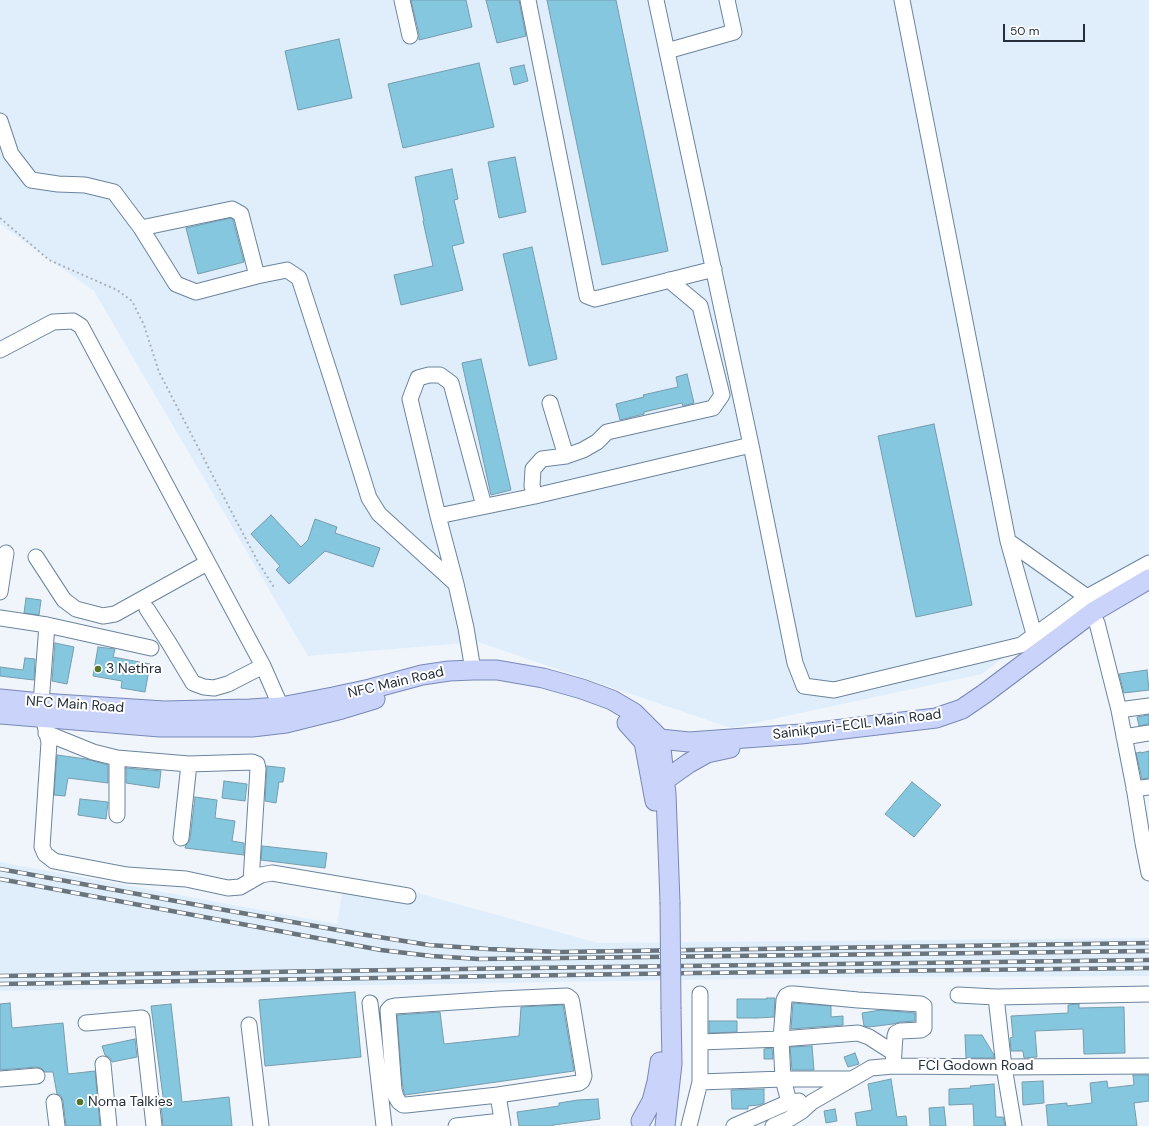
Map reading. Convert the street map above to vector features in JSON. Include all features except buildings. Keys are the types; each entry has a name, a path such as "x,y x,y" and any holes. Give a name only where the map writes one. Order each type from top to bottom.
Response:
{"main road":[{"name":"Sainikpuri-ECIL Main Road","path":"652,740 689,742 801,734 936,718 962,709 1092,612 1149,579"},
{"name":"Sainikpuri-ECIL Main Road","path":"659,782 689,762 707,753 729,748 802,746 950,723 972,716 989,706 1097,623 1149,591"},
{"name":"NFC Main Road","path":"0,699 43,718 164,711 250,709 281,707 370,689 422,675 449,671 497,670 543,678 582,689 612,700 634,713 652,740"},
{"name":"NFC Main Road","path":"0,714 160,727 252,727 293,721 342,709 410,689 439,683 475,681 541,689 581,699 607,710 652,740"},
{"path":"638,1124 654,1122 664,1126 672,1064 666,1009 665,902 659,782 652,740"},
{"path":"638,1124 652,1101 657,1082 666,1009"}],"street":[{"path":"402,0 410,36"},
{"path":"528,0 587,296 595,299 714,269"},
{"path":"656,0 714,269 795,663 804,686 834,690 1021,645 1034,634 1087,597 1149,563"},
{"path":"667,51 734,32 727,0"},
{"path":"902,0 1008,541 1034,634"},
{"path":"0,120 11,154 31,180 85,186 114,192 141,228 176,284 196,292 257,276 287,270 299,278 369,498 379,514 456,584"},
{"path":"141,228 232,209 240,214 257,276"},
{"path":"535,496 532,486 534,469 542,459 566,456 583,450 597,442 607,432 713,408 722,394 700,306 669,280"},
{"path":"0,350 54,322 73,321 81,326 263,666 281,707"},
{"path":"473,670 466,628 456,584 410,399 418,378 429,375 440,376 451,383 484,506"},
{"path":"550,403 566,456"},
{"path":"438,516 535,496 751,446"},
{"path":"1008,541 1087,597"},
{"path":"0,592 6,553"},
{"path":"36,557 64,600 76,609 103,616 115,614 208,563"},
{"path":"147,609 170,643 193,683 204,687 214,688 228,684 263,666"},
{"path":"0,618 47,625 151,648"},
{"path":"1097,623 1119,710 1124,737 1142,788 1149,873"},
{"path":"47,625 43,718 49,742 42,846 45,854 54,861 127,875 186,879 228,888 240,887 261,875 272,873 408,896"},
{"path":"1119,710 1149,706"},
{"path":"43,718 93,752 117,758 189,764 252,762 257,764 258,769 251,881"},
{"path":"1124,737 1149,733"},
{"path":"117,758 117,815"},
{"path":"181,838 189,764"},
{"path":"690,1126 700,1082 700,994"},
{"path":"789,1102 783,1079 781,1039 784,1000 786,996 790,994 921,1004 924,1006 924,1028 921,1030 900,1031 896,1033 894,1059"},
{"path":"958,995 996,997 1149,994"},
{"path":"567,996 571,999 584,1076 582,1081 579,1083 498,1095 403,1105 396,1097 394,1090 388,1010 395,1006 499,999 567,996"},
{"path":"996,997 1004,1067 1014,1126"},
{"path":"370,1003 384,1126"},
{"path":"86,1023 142,1018 154,1126"},
{"path":"249,1025 261,1126"},
{"path":"700,1042 781,1039 858,1033 869,1037 894,1059"},
{"name":"FCI Godown Road","path":"773,1126 790,1119 812,1102 851,1079 871,1068 894,1059 1004,1067 1149,1066"},
{"path":"103,1064 109,1126"},
{"path":"0,1079 36,1076"},
{"path":"700,1082 783,1079 851,1079"},
{"path":"456,1126 502,1124 498,1095"},
{"path":"54,1102 57,1126"},
{"path":"734,1126 789,1102 812,1102"}],"path":[{"path":"0,218 49,260 117,290 132,301 144,325 159,372 257,560 274,589"}],"shaded area":[{"path":"0,0 1149,0 1149,563 1060,614 982,674 731,728 478,642 308,656 94,291 0,224"},
{"path":"0,862 337,924 345,877 418,893 598,943 1149,938 1149,976 870,977 0,991"}],"railway":[{"path":"0,869 360,934 429,945 488,949 560,952 1149,943"},
{"path":"0,879 381,950 431,956 479,959 1149,951"},
{"path":"0,976 1149,960"},
{"path":"0,984 694,973 1149,968"}],"place":[{"name":"3 Nethra","path":"98,669"},
{"name":"Noma Talkies","path":"80,1102"}]}
